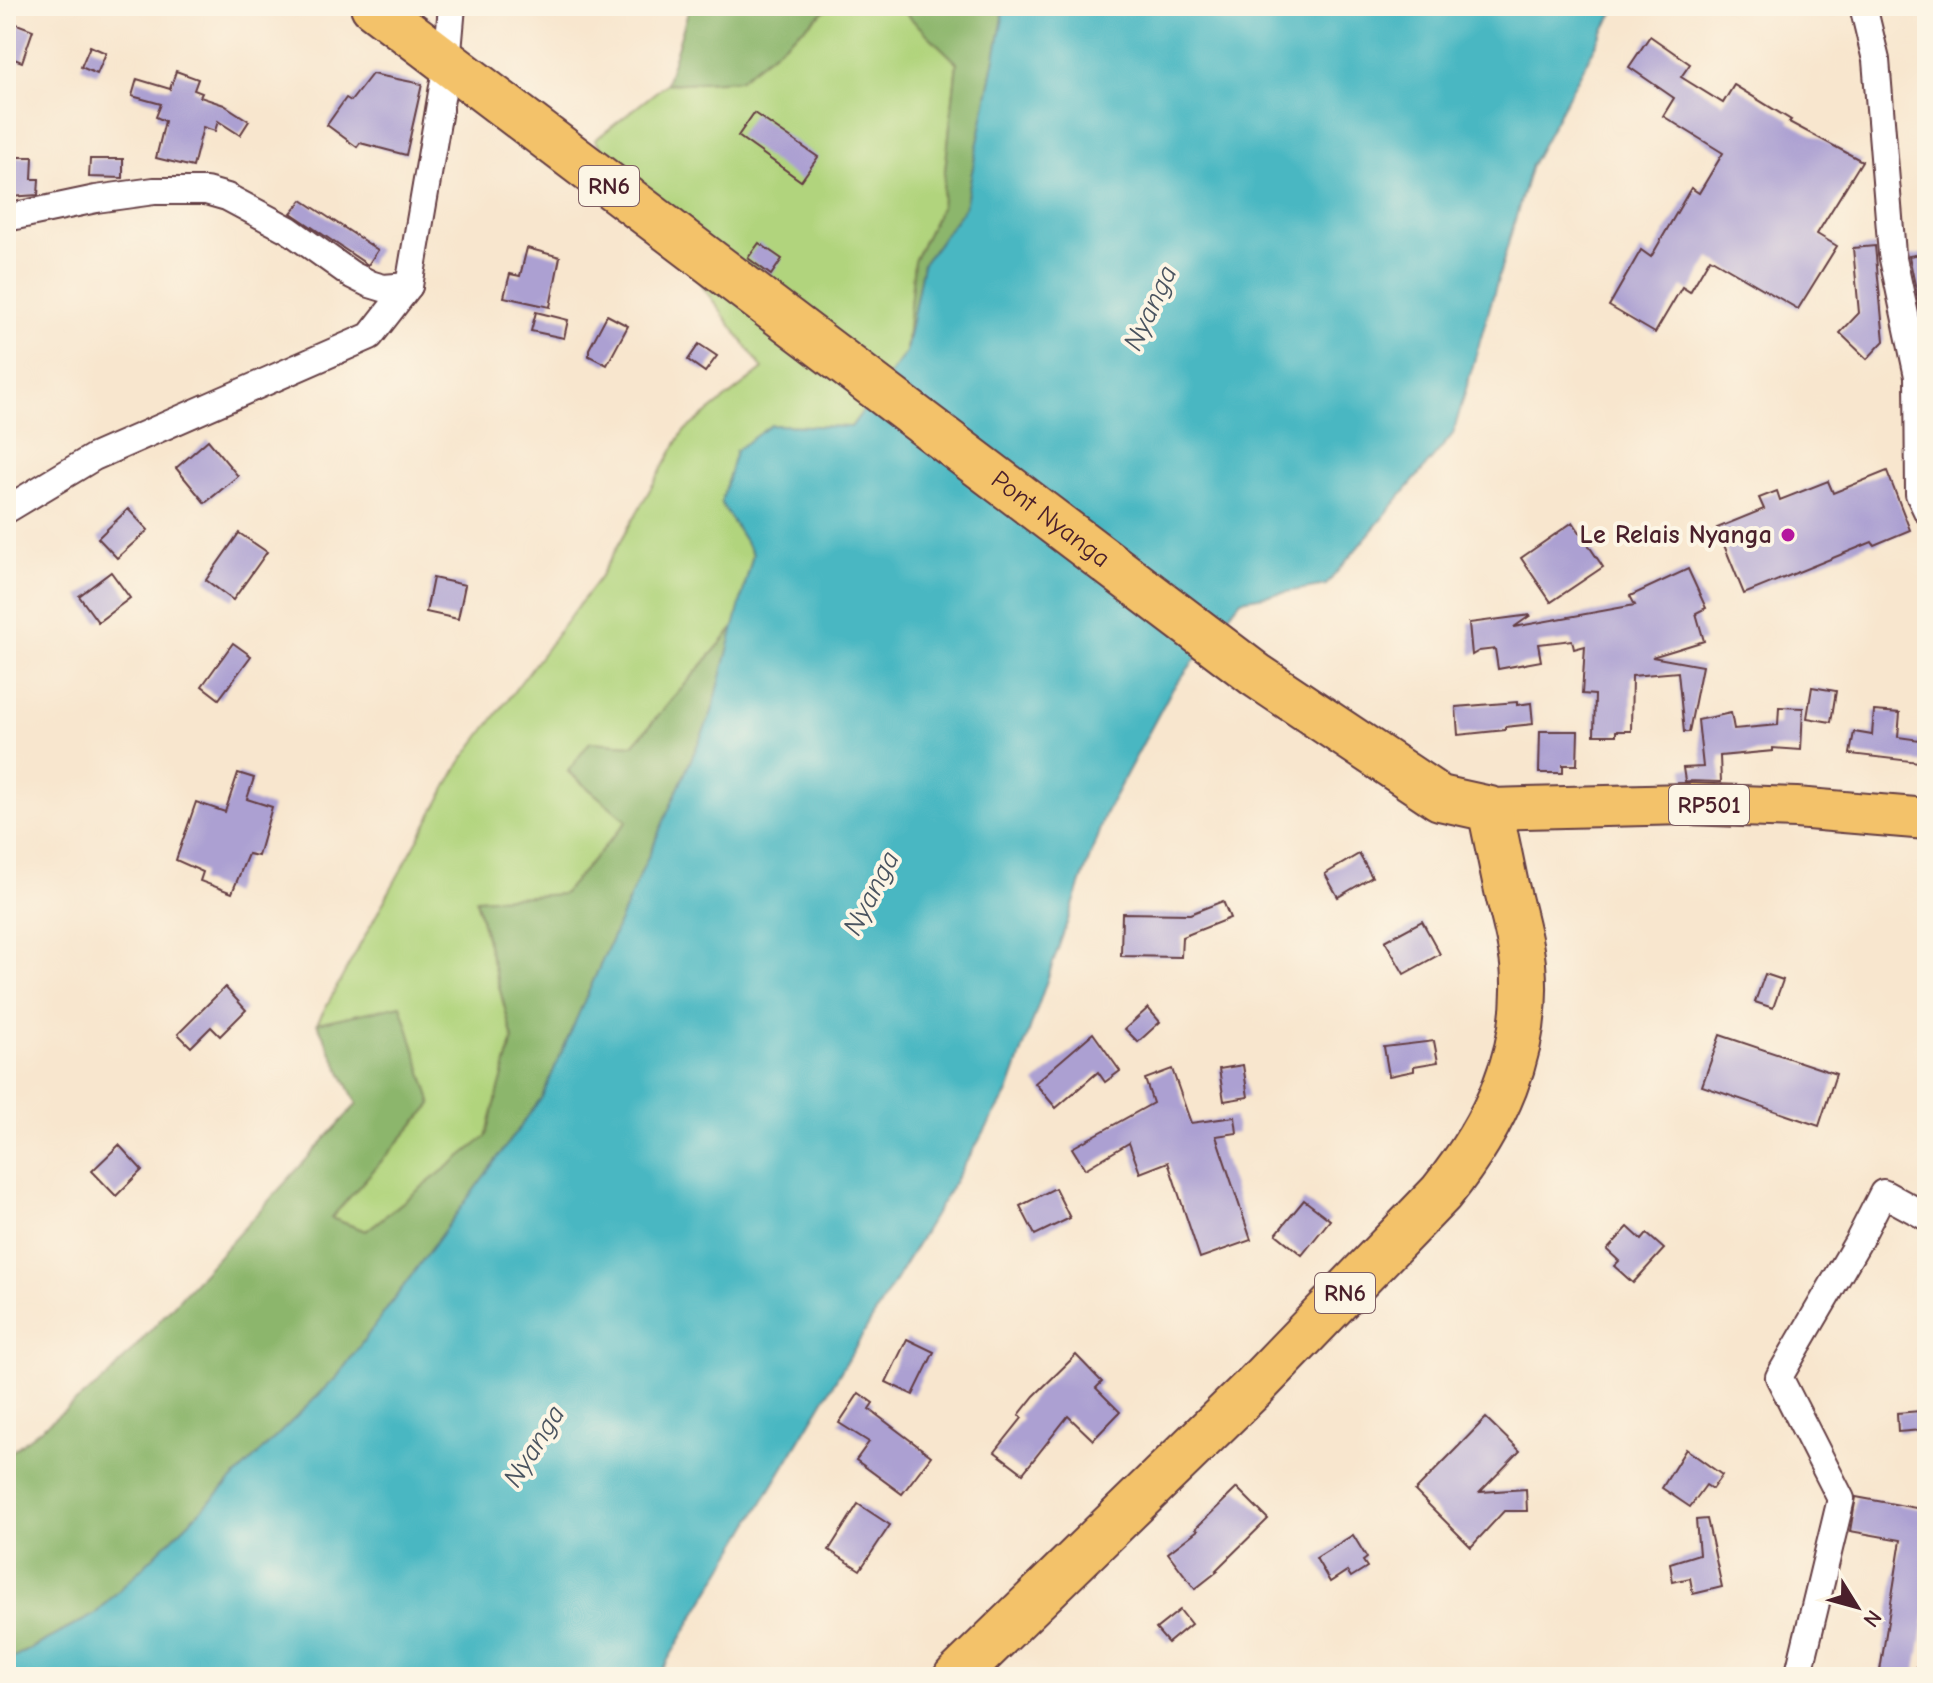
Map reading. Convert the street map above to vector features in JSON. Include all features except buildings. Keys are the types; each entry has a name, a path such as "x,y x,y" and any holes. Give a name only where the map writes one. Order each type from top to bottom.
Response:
{"highway":[{"name":"RN6","path":"373,6 447,63"},
{"name":"Pont Nyanga","path":"447,63 1256,675 1440,798 1490,809"},
{"name":"RN6","path":"956,1677 1255,1386 1441,1193 1486,1131 1518,1048 1524,1007 1523,964 1516,923 1490,809"}],"main road":[{"name":"RP501","path":"1490,809 1686,804 1796,808 1927,819"}],"street":[{"path":"6,510 94,457 370,336 409,286 447,63 452,6"},
{"path":"1863,6 1878,75 1892,254 1918,376 1919,494 1927,511"},
{"path":"6,218 96,199 154,191 206,191 227,197 289,230 352,275 370,284 383,288 409,286"},
{"path":"1798,1677 1841,1499 1779,1377 1883,1193 1927,1216"}],"green space":[{"path":"690,6 831,6 739,80 666,84"},
{"path":"831,6 898,6 957,62 941,207 914,261 906,352 851,427 771,425 721,503 753,554 734,628 633,745 590,742 568,772 628,821 563,895 476,900 513,1039 486,1137 366,1231 331,1218 432,1104 317,1023 460,763 600,577 683,432 763,369 595,140 666,84 739,80"},
{"path":"898,6 1001,6 1003,18 965,207 923,264 906,352 914,261 941,207 957,63"},
{"path":"734,628 712,712 542,1097 337,1377 94,1615 6,1661 6,1456 108,1377 357,1104 317,1023 401,1005 432,1104 331,1218 366,1231 486,1137 513,1039 476,899 563,894 627,821 568,771 590,742 633,745"}],"water":[{"name":"Nyanga","path":"1001,6 1617,6 1531,165 1453,434 1326,585 1241,600 1171,691 1105,814 1008,1092 662,1670 655,1677 6,1677 6,1662 94,1615 337,1377 542,1097 712,712 753,554 721,503 736,450 771,425 851,427 906,352 923,264 965,207 1003,18"}],"place":[{"name":"Le Relais Nyanga","path":"1788,535"}]}
